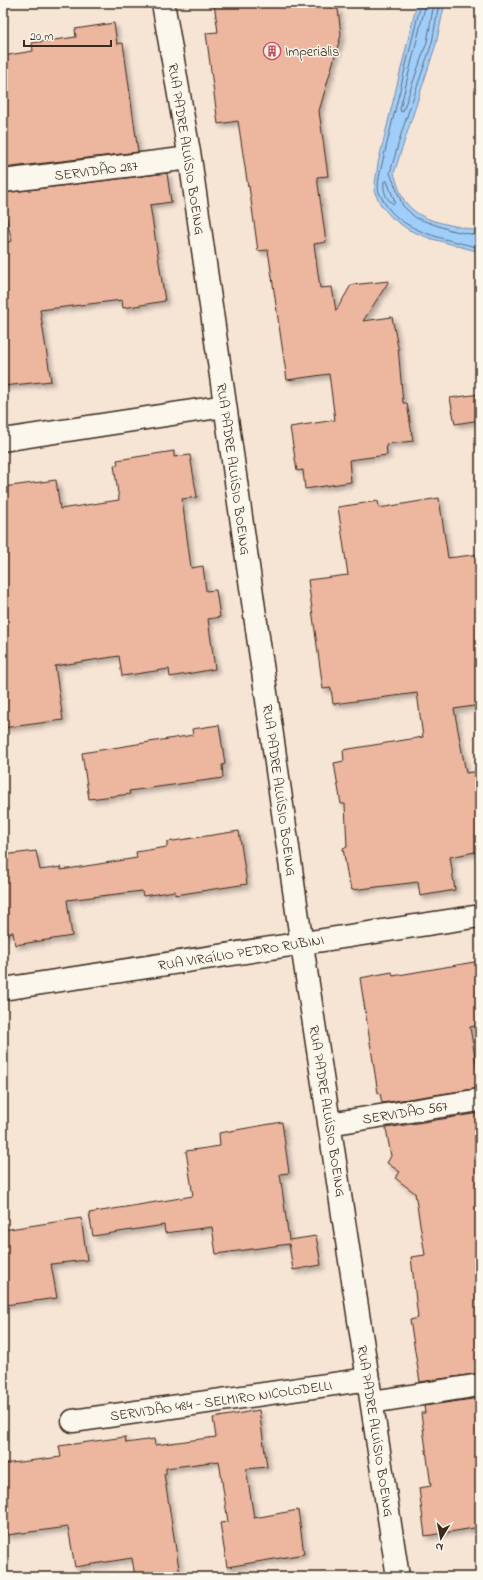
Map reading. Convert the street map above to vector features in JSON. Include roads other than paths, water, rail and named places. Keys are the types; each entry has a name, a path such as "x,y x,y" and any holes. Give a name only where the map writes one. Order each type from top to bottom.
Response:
{"street":[{"name":"RUA PADRE ALUÍSIO BOEING","path":"163,3 190,158 302,943 398,1577"},
{"name":"SERVIDÃO 287","path":"3,181 190,158"},
{"path":"3,440 225,406"},
{"name":"RUA VIRGÍLIO PEDRO RUBINI","path":"3,989 480,916"},
{"name":"SERVIDÃO 567","path":"330,1124 480,1100"},
{"name":"SERVIDÃO 484 - SELMIRO NICOLODELLI","path":"73,1421 368,1378"},
{"path":"372,1402 480,1385"}],"water":[{"path":"417,3 443,3 444,7 436,44 394,173 402,197 414,211 431,220 480,232 480,252 429,238 409,230 392,218 381,205 374,191 378,163"}],"place":[{"name":"Imperialis","path":"272,51"}]}
